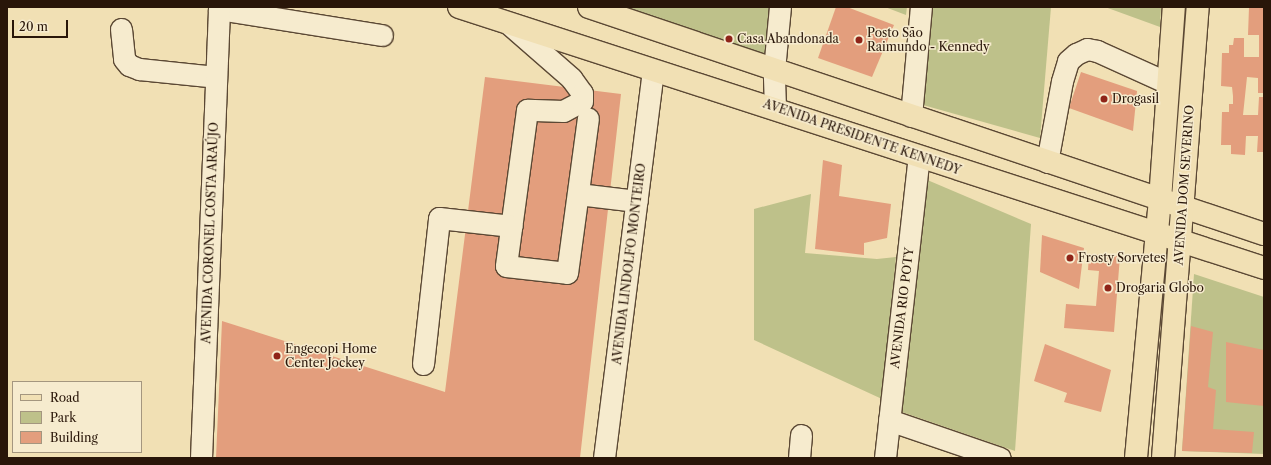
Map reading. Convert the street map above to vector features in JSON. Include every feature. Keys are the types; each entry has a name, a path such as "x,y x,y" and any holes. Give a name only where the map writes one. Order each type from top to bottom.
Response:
{"main road":[{"name":"AVENIDA PRESIDENTE KENNEDY","path":"459,7 653,70 775,107 919,157 1264,268"},
{"path":"589,7 1181,208 1264,234"},
{"name":"AVENIDA DOM SEVERINO","path":"1136,458 1160,200 1174,7"},
{"name":"AVENIDA DOM SEVERINO","path":"1163,458 1180,240 1181,208 1198,7"}],"street":[{"path":"775,107 774,70 780,7"},
{"path":"911,116 922,7"},
{"path":"219,8 382,35"},
{"name":"AVENIDA CORONEL COSTA ARAÚJO","path":"201,458 219,8"},
{"path":"508,23 571,78 582,93 582,100 563,111 527,110 506,266 567,273 588,118"},
{"path":"122,29 124,59 129,65 138,69 216,77"},
{"path":"1047,162 1062,81 1068,61 1076,54 1087,49 1097,51 1168,83"},
{"name":"AVENIDA LINDOLFO MONTEIRO","path":"604,458 653,70"},
{"name":"AVENIDA RIO POTY","path":"885,458 919,157"},
{"path":"578,194 637,201"},
{"path":"422,364 439,218 512,226"},
{"path":"889,420 1000,458"},
{"path":"798,458 801,436"}],"green space":[{"name":"Casa Abandonada","path":"589,7 778,7 774,70"},
{"path":"885,7 907,7 906,15"},
{"path":"933,7 1051,7 1040,138 923,105"},
{"path":"1105,7 1161,7 1160,27"},
{"path":"925,179 1031,224 1015,451 899,411"},
{"path":"811,194 805,253 877,259 896,257 882,399 754,340 754,209"},
{"path":"1194,274 1264,297 1264,454 1182,451"}],"building":[{"path":"836,7 847,7 894,25 872,77 818,58"},
{"path":"1249,7 1264,7 1264,93 1258,93 1258,78 1247,77 1243,115 1258,115 1259,97 1264,97 1264,152 1257,152 1258,136 1246,136 1245,155 1231,154 1231,145 1221,145 1222,112 1229,112 1229,104 1233,104 1232,87 1221,86 1222,53 1229,53 1229,45 1233,45 1234,38 1244,38 1244,57 1259,57 1259,35 1248,35"},
{"name":"Drogasil","path":"1081,72 1137,91 1133,131 1069,108"},
{"path":"485,77 621,94 580,458 216,458 222,321 445,392"},
{"path":"823,160 842,165 839,196 891,204 887,238 864,243 864,255 815,249"},
{"path":"1042,235 1084,248 1079,289 1040,272"},
{"name":"Drogaria Globo","path":"1089,254 1120,256 1114,332 1064,328 1066,304 1096,306 1099,271 1088,270"},
{"path":"1191,326 1213,332 1208,387 1216,390 1213,429 1254,432 1252,453 1182,451"},
{"path":"1226,342 1264,350 1264,406 1226,402"},
{"path":"1045,344 1111,370 1101,412 1064,402 1067,393 1034,381"}],"place":[{"name":"Casa Abandonada","path":"729,39"},
{"name":"Posto São Raimundo - Kennedy","path":"859,40"},
{"name":"Drogasil","path":"1104,99"},
{"name":"Frosty Sorvetes","path":"1070,258"},
{"name":"Drogaria Globo","path":"1108,288"},
{"name":"Engecopi Home Center Jockey","path":"277,356"}]}
